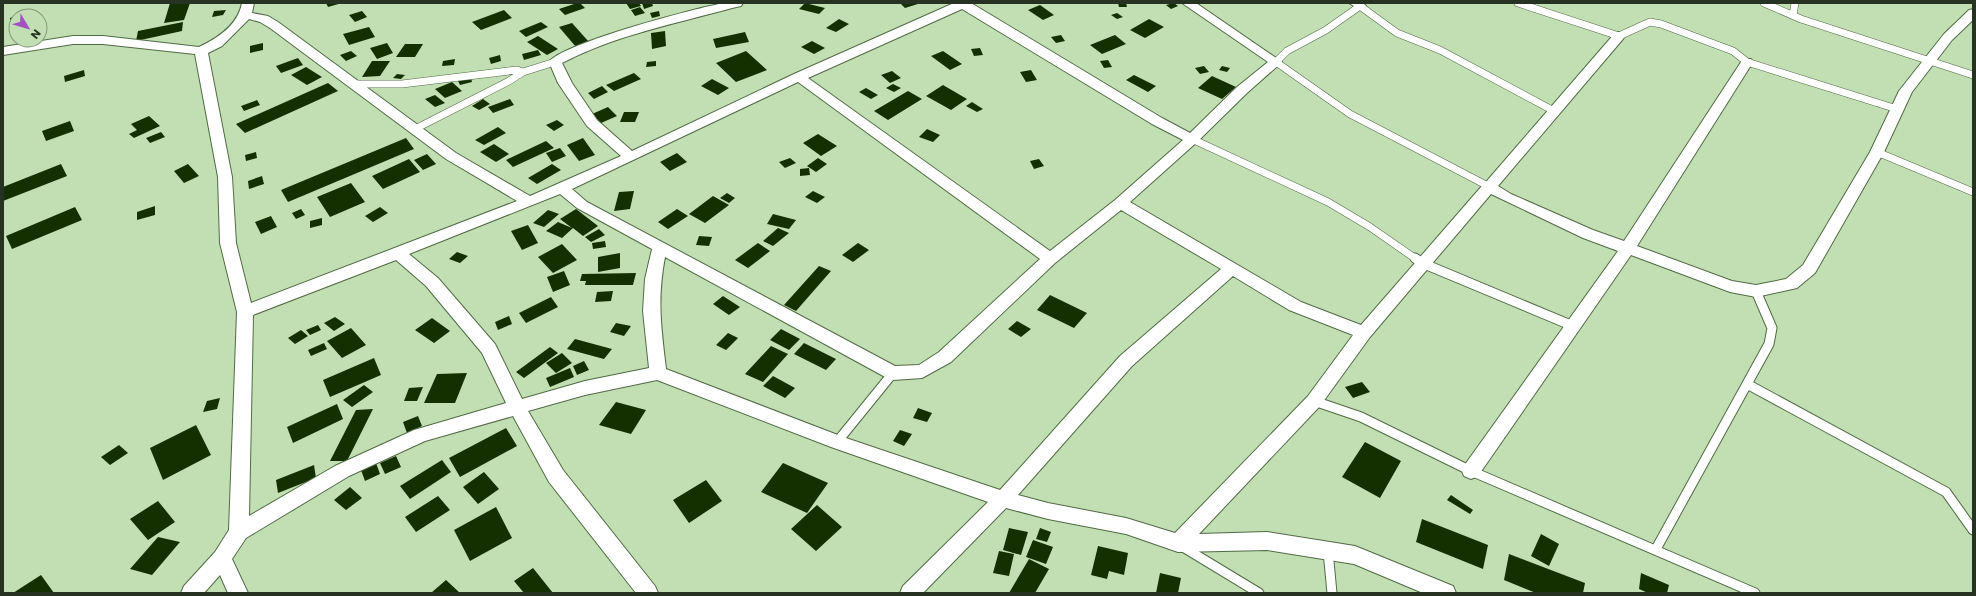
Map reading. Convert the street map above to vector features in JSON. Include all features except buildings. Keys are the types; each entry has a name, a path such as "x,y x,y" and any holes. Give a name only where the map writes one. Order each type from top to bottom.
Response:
{"street":[{"path":"631,157 592,123 565,83 555,62 577,51 662,22 719,9 737,3"},
{"path":"562,188 582,205 893,373 922,371 945,357 1050,259 1120,203 1192,139 1242,90 1276,62 1188,3"},
{"path":"1488,186 1506,197 1588,234 1730,286 1756,290 1791,284 1808,269 1877,152 1906,91 1948,37 1973,12 1972,3"},
{"path":"245,312 530,202 631,157 799,77 963,4 1157,121 1192,139"},
{"path":"3,50 73,40 103,40 201,51 218,43 236,27 247,9 274,25 451,156 530,202"},
{"path":"1178,543 1314,401 1364,333 1488,186 1619,36"},
{"path":"201,51 225,177 228,243 245,312 239,532"},
{"path":"1471,471 1627,249 1747,62"},
{"path":"799,77 1050,259"},
{"path":"1120,203 1295,306 1364,333"},
{"path":"658,373 652,311 653,279 660,246"},
{"path":"398,254 432,282 488,349 517,407 556,476 648,593"},
{"path":"910,593 1003,499 1126,362 1231,269"},
{"path":"191,593 222,558 239,532 342,471 413,439 585,388 658,373 837,442 1003,499 1048,511 1126,526 1178,543 1267,541 1355,556 1446,593"},
{"path":"222,558 238,593"}],"lane":[{"path":"1518,3 1619,36 1650,22 1661,24 1733,51 1747,62 1897,109"},
{"path":"1764,3 1793,15 1973,75"},
{"path":"1793,15 1794,3"},
{"path":"1488,186 1350,114 1276,62 1287,51 1326,30 1357,4 1397,32 1440,50 1554,111"},
{"path":"415,129 509,81 523,72 555,62"},
{"path":"354,84 402,84 517,70 523,72"},
{"path":"1192,139 1328,202 1370,227 1422,264 1573,326"},
{"path":"1877,152 1973,192"},
{"path":"1656,549 1769,344 1772,328 1756,290"},
{"path":"837,442 893,373"},
{"path":"1747,384 1946,492 1973,530"},
{"path":"1314,401 1361,417 1471,471 1656,549 1755,593"},
{"path":"1178,543 1259,593"},
{"path":"1328,551 1332,593"}]}
